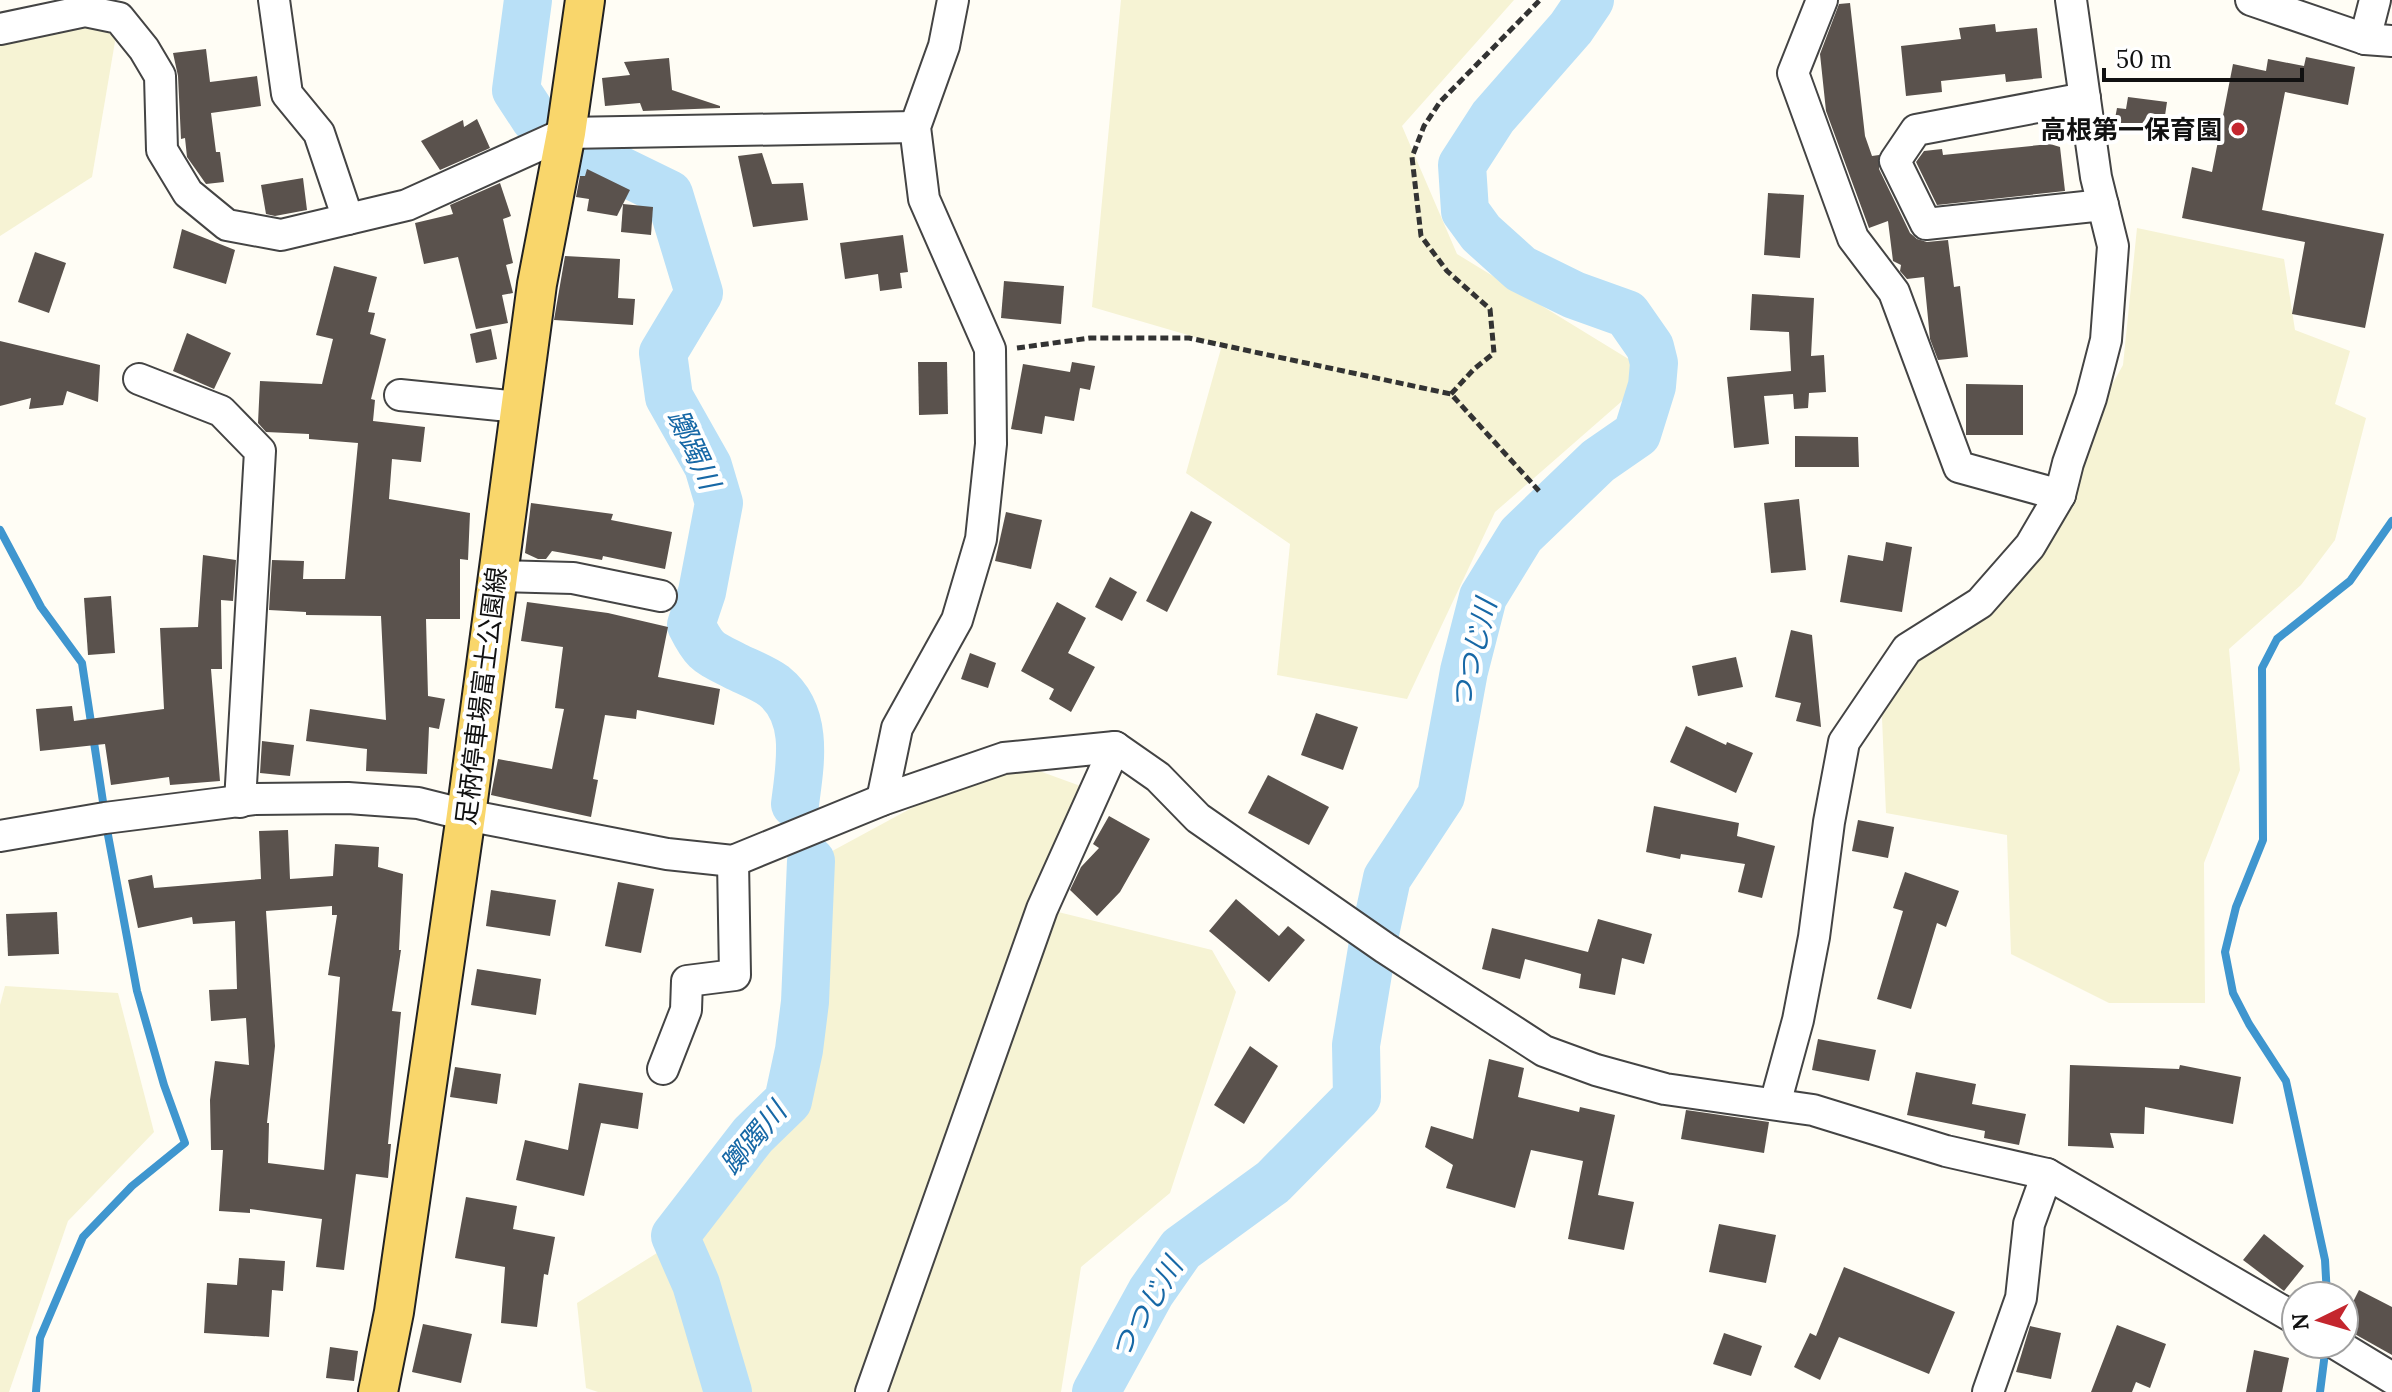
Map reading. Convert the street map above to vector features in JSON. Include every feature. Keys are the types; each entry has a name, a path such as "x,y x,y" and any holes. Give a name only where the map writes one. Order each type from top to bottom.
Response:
{"main road":[{"name":"足柄停車場富士公園線","path":"378,1392 394,1312 466,815 537,284 566,133 585,0"}],"street":[{"path":"274,0 287,94 319,133 348,219"},
{"path":"882,800 897,728 957,620 981,539 991,444 990,349 924,199 915,127 944,46 953,0"},
{"path":"1822,0 1793,73 1853,238 1894,292 1959,467 2060,495"},
{"path":"1775,1104 1798,1020 1809,964 1844,742 1907,649 1980,603 2030,546 2060,495 2106,340 2113,246 2096,177 2071,0"},
{"path":"2251,0 2380,40 2375,0"},
{"path":"0,29 85,11 120,9 160,76 162,150 188,193 227,225 281,235 407,205 566,133 915,127"},
{"path":"2085,98 1916,130 1895,161 1926,224 2103,205"},
{"path":"139,379 221,411 260,451 240,802"},
{"path":"400,395 519,407"},
{"path":"497,576 573,578 661,596"},
{"path":"871,1392 1042,909 1115,747"},
{"path":"0,836 124,815 255,799 348,798 418,803 667,854 745,855 882,800 1004,758 1115,747 1158,777 1198,818 1385,948 1544,1051 1596,1070 1665,1089 1813,1110 1946,1151 2047,1174 2280,1310"},
{"path":"663,1069 686,1010 687,981 735,975 745,855"},
{"path":"1988,1392 2021,1298 2029,1224 2047,1174"},
{"path":"2360,1359 2392,1378"}],"path":[{"path":"1451,394 1494,353 1490,309 1447,271 1421,236 1412,157 1424,126 1440,102 1540,0"},
{"path":"990,349 1036,347 1090,338 1189,338 1451,394 1539,491"}],"shaded area":[{"path":"1121,0 1514,0 1402,126 1457,254 1653,374 1495,512 1407,699 1277,675 1290,544 1186,473 1222,345 1092,307"},
{"path":"119,18 92,177 0,236 0,33"},
{"path":"2137,228 2284,259 2295,330 2350,351 2335,404 2366,418 2335,540 2301,585 2229,649 2240,770 2204,863 2205,1003 2109,1003 2011,954 2007,835 1886,813 1881,694 2036,553 2068,463 2123,365"},
{"path":"1004,758 1097,792 1042,908 1212,950 1236,992 1170,1193 1081,1267 1061,1392 598,1392 586,1388 577,1303 689,1233 788,1108 823,856"},
{"path":"5,986 118,993 154,1132 68,1221 9,1392 0,1392 0,1005"}],"building":[{"path":"1850,3 1865,136 1872,156 1879,155 1879,169 1910,233 1927,242 1948,240 1954,287 1960,286 1968,357 1938,360 1930,339 1924,277 1907,279 1900,271 1901,265 1893,261 1888,221 1869,228 1826,111 1820,54 1839,4"},
{"path":"1995,24 1996,32 2037,28 2042,78 2006,82 2005,74 1941,81 1942,92 1906,96 1901,46 1961,39 1959,28"},
{"path":"206,49 210,82 257,76 261,106 211,113 224,182 206,184 187,157 185,138 181,139 178,76 173,53"},
{"path":"2306,57 2355,67 2348,105 2285,92 2262,210 2384,234 2365,328 2292,314 2305,242 2182,218 2192,167 2212,172 2233,64 2266,71 2268,59 2304,66"},
{"path":"669,58 672,90 720,108 643,111 640,103 605,106 602,78 630,75 624,62"},
{"path":"2128,97 2167,102 2162,136 2113,129 2117,108 2126,109"},
{"path":"477,119 490,148 440,170 421,141 463,120 464,127"},
{"path":"2050,144 2060,147 2065,191 1937,205 1916,162 1924,151 1942,149 1943,155"},
{"path":"762,153 772,184 803,183 808,220 753,227 738,156"},
{"path":"587,169 630,190 617,216 587,211 589,199 576,197 580,176 585,176"},
{"path":"303,178 307,210 275,216 266,214 261,185"},
{"path":"500,183 511,216 503,219 513,263 506,265 513,293 502,295 508,323 476,329 458,257 424,264 415,223 453,214 450,205"},
{"path":"1768,193 1804,195 1800,258 1764,255"},
{"path":"623,204 653,207 651,235 621,232"},
{"path":"182,229 235,250 226,284 173,268"},
{"path":"903,235 908,272 900,273 902,288 880,291 878,274 845,279 840,243"},
{"path":"35,252 66,263 49,313 18,302"},
{"path":"565,256 620,259 618,298 635,299 633,325 554,320"},
{"path":"334,266 377,277 368,312 375,313 370,334 386,339 371,399 375,400 373,421 425,427 421,462 392,459 389,499 470,513 468,560 460,559 460,619 426,619 428,696 445,699 439,729 429,727 427,774 366,771 367,749 306,741 310,709 386,720 381,616 306,615 306,612 269,610 272,560 304,561 303,579 345,579 358,443 309,439 309,434 266,432 258,423 260,381 322,384 333,339 316,335"},
{"path":"1004,281 1064,286 1061,324 1001,318"},
{"path":"1752,294 1814,298 1811,356 1824,355 1826,392 1809,393 1808,408 1794,409 1793,394 1764,396 1769,444 1734,448 1727,377 1791,371 1789,332 1750,330"},
{"path":"491,329 497,359 476,363 470,334"},
{"path":"187,333 231,353 214,389 173,371"},
{"path":"0,341 100,365 98,402 67,391 63,405 29,409 31,398 0,406"},
{"path":"918,362 947,362 948,414 919,415"},
{"path":"1072,362 1095,366 1090,390 1080,388 1074,421 1045,416 1042,434 1011,429 1023,364 1070,372"},
{"path":"1966,384 2023,385 2023,435 1966,435"},
{"path":"1795,436 1858,437 1859,467 1795,467"},
{"path":"1799,499 1806,570 1771,573 1764,503"},
{"path":"531,503 613,514 611,520 672,532 665,569 603,556 602,560 552,551 546,559 538,559 525,553"},
{"path":"1191,511 1212,522 1167,612 1146,601"},
{"path":"1006,512 1042,520 1031,569 995,561"},
{"path":"1886,542 1912,547 1902,612 1840,602 1848,555 1883,561"},
{"path":"203,555 236,560 233,601 221,600 222,669 211,669 220,781 170,785 169,777 111,785 105,744 40,751 36,709 72,706 74,721 164,709 160,628 198,627"},
{"path":"1110,577 1137,592 1122,621 1095,607"},
{"path":"111,596 115,653 88,655 84,598"},
{"path":"527,602 608,613 668,627 658,677 720,689 714,725 637,710 636,719 605,715 593,779 598,780 591,817 491,795 498,759 552,769 564,709 555,708 563,647 521,641"},
{"path":"1057,602 1086,618 1068,653 1095,667 1071,712 1049,699 1054,689 1021,671"},
{"path":"1791,630 1812,635 1821,727 1796,721 1801,703 1775,697"},
{"path":"970,653 996,663 988,688 961,679"},
{"path":"1736,657 1743,687 1698,696 1692,666"},
{"path":"1316,713 1358,727 1343,770 1301,755"},
{"path":"1686,726 1726,745 1727,742 1753,753 1736,793 1670,762"},
{"path":"262,741 294,745 290,776 260,773"},
{"path":"1268,775 1329,807 1309,845 1248,813"},
{"path":"1654,806 1739,823 1737,836 1775,846 1762,898 1738,892 1745,864 1681,854 1680,859 1646,852"},
{"path":"1109,816 1150,839 1120,892 1097,916 1070,890 1081,867 1099,848 1093,844"},
{"path":"1858,820 1894,827 1888,858 1852,851"},
{"path":"288,830 290,879 333,876 335,844 379,847 378,867 403,874 401,950 392,1011 401,1012 388,1144 391,1144 388,1178 356,1174 344,1270 316,1267 322,1219 250,1209 250,1213 219,1211 223,1150 211,1150 210,1100 215,1061 249,1065 246,1018 211,1021 209,990 237,989 235,921 193,924 192,917 138,928 128,880 152,875 154,888 261,879 259,831","holes":["332,906 332,915 337,915 328,975 340,977 324,1170 268,1163 267,1123 275,1046 266,911"]},
{"path":"1905,872 1959,891 1946,927 1937,923 1911,1009 1877,999 1903,911 1893,908"},
{"path":"618,882 654,889 641,953 605,946"},
{"path":"491,890 556,900 550,936 486,926"},
{"path":"1236,899 1279,936 1288,926 1305,940 1269,982 1209,931"},
{"path":"57,912 59,954 8,956 6,914"},
{"path":"1598,919 1652,934 1644,964 1622,958 1615,995 1579,988 1581,974 1525,959 1520,979 1482,969 1492,928 1588,952"},
{"path":"477,969 541,979 536,1015 471,1005"},
{"path":"1818,1039 1876,1050 1869,1081 1812,1070"},
{"path":"1250,1046 1278,1066 1244,1124 1214,1105"},
{"path":"1489,1059 1524,1068 1518,1097 1579,1112 1580,1107 1615,1115 1598,1195 1634,1202 1624,1250 1568,1239 1583,1161 1531,1150 1515,1208 1446,1188 1453,1165 1425,1147 1431,1126 1473,1139"},
{"path":"2070,1065 2179,1069 2180,1065 2241,1077 2233,1124 2145,1107 2144,1134 2110,1133 2114,1148 2068,1146"},
{"path":"455,1067 501,1074 497,1104 450,1097"},
{"path":"1916,1072 1976,1084 1972,1104 2026,1114 2019,1145 1984,1138 1985,1131 1907,1115"},
{"path":"579,1083 643,1093 638,1129 601,1123 584,1196 516,1180 525,1140 568,1150"},
{"path":"1686,1110 1769,1122 1764,1153 1681,1139"},
{"path":"466,1197 517,1206 513,1229 555,1237 548,1275 544,1274 537,1327 501,1323 505,1267 455,1258"},
{"path":"1719,1224 1776,1235 1766,1283 1709,1272"},
{"path":"2264,1234 2304,1266 2293,1280 2280,1280 2280,1288 2243,1260"},
{"path":"239,1258 285,1261 283,1291 272,1290 269,1337 204,1333 207,1283 237,1285"},
{"path":"1844,1267 1955,1312 1929,1374 1839,1337 1820,1380 1794,1367 1810,1333 1816,1336"},
{"path":"2360,1291 2392,1307 2392,1355 2360,1337"},
{"path":"423,1324 472,1334 461,1383 412,1372"},
{"path":"2117,1325 2166,1344 2150,1388 2136,1382 2132,1392 2091,1392"},
{"path":"2030,1326 2061,1333 2051,1379 2016,1372"},
{"path":"1724,1333 1762,1346 1751,1376 1713,1364"},
{"path":"330,1347 358,1351 354,1381 326,1378"},
{"path":"2254,1350 2289,1360 2282,1392 2246,1392"}],"waterway":[{"name":"躑躅川","path":"528,0 516,90 535,119"},
{"name":"つつじ川","path":"1096,1392 1151,1292 1181,1249 1273,1182 1357,1097 1356,1045 1387,878 1441,796 1464,671 1483,597 1521,535 1598,461 1637,434 1652,386 1654,363 1650,347 1627,314 1574,295 1521,269 1481,233 1465,211 1462,165 1493,117 1571,28 1590,0"},
{"name":"躑躅川","path":"585,153 669,194 699,293 663,353 669,397 708,466 719,503 702,592 691,625 708,651 770,683 793,711 800,741 795,804"},
{"path":"2326,1280 2325,1260 2286,1081 2233,993 2225,952 2236,907 2263,840 2262,668 2277,639 2350,581 2392,521"},
{"path":"0,530 41,607 82,663 108,835 137,991 164,1085 185,1143 132,1186 83,1237 40,1338 36,1392"},
{"name":"躑躅川","path":"728,1392 696,1284 675,1236 753,1135 788,1101 805,1002 811,861"},
{"path":"2320,1392 2324,1360"}],"place":[{"name":"高根第一保育園","path":"2238,129"}]}
